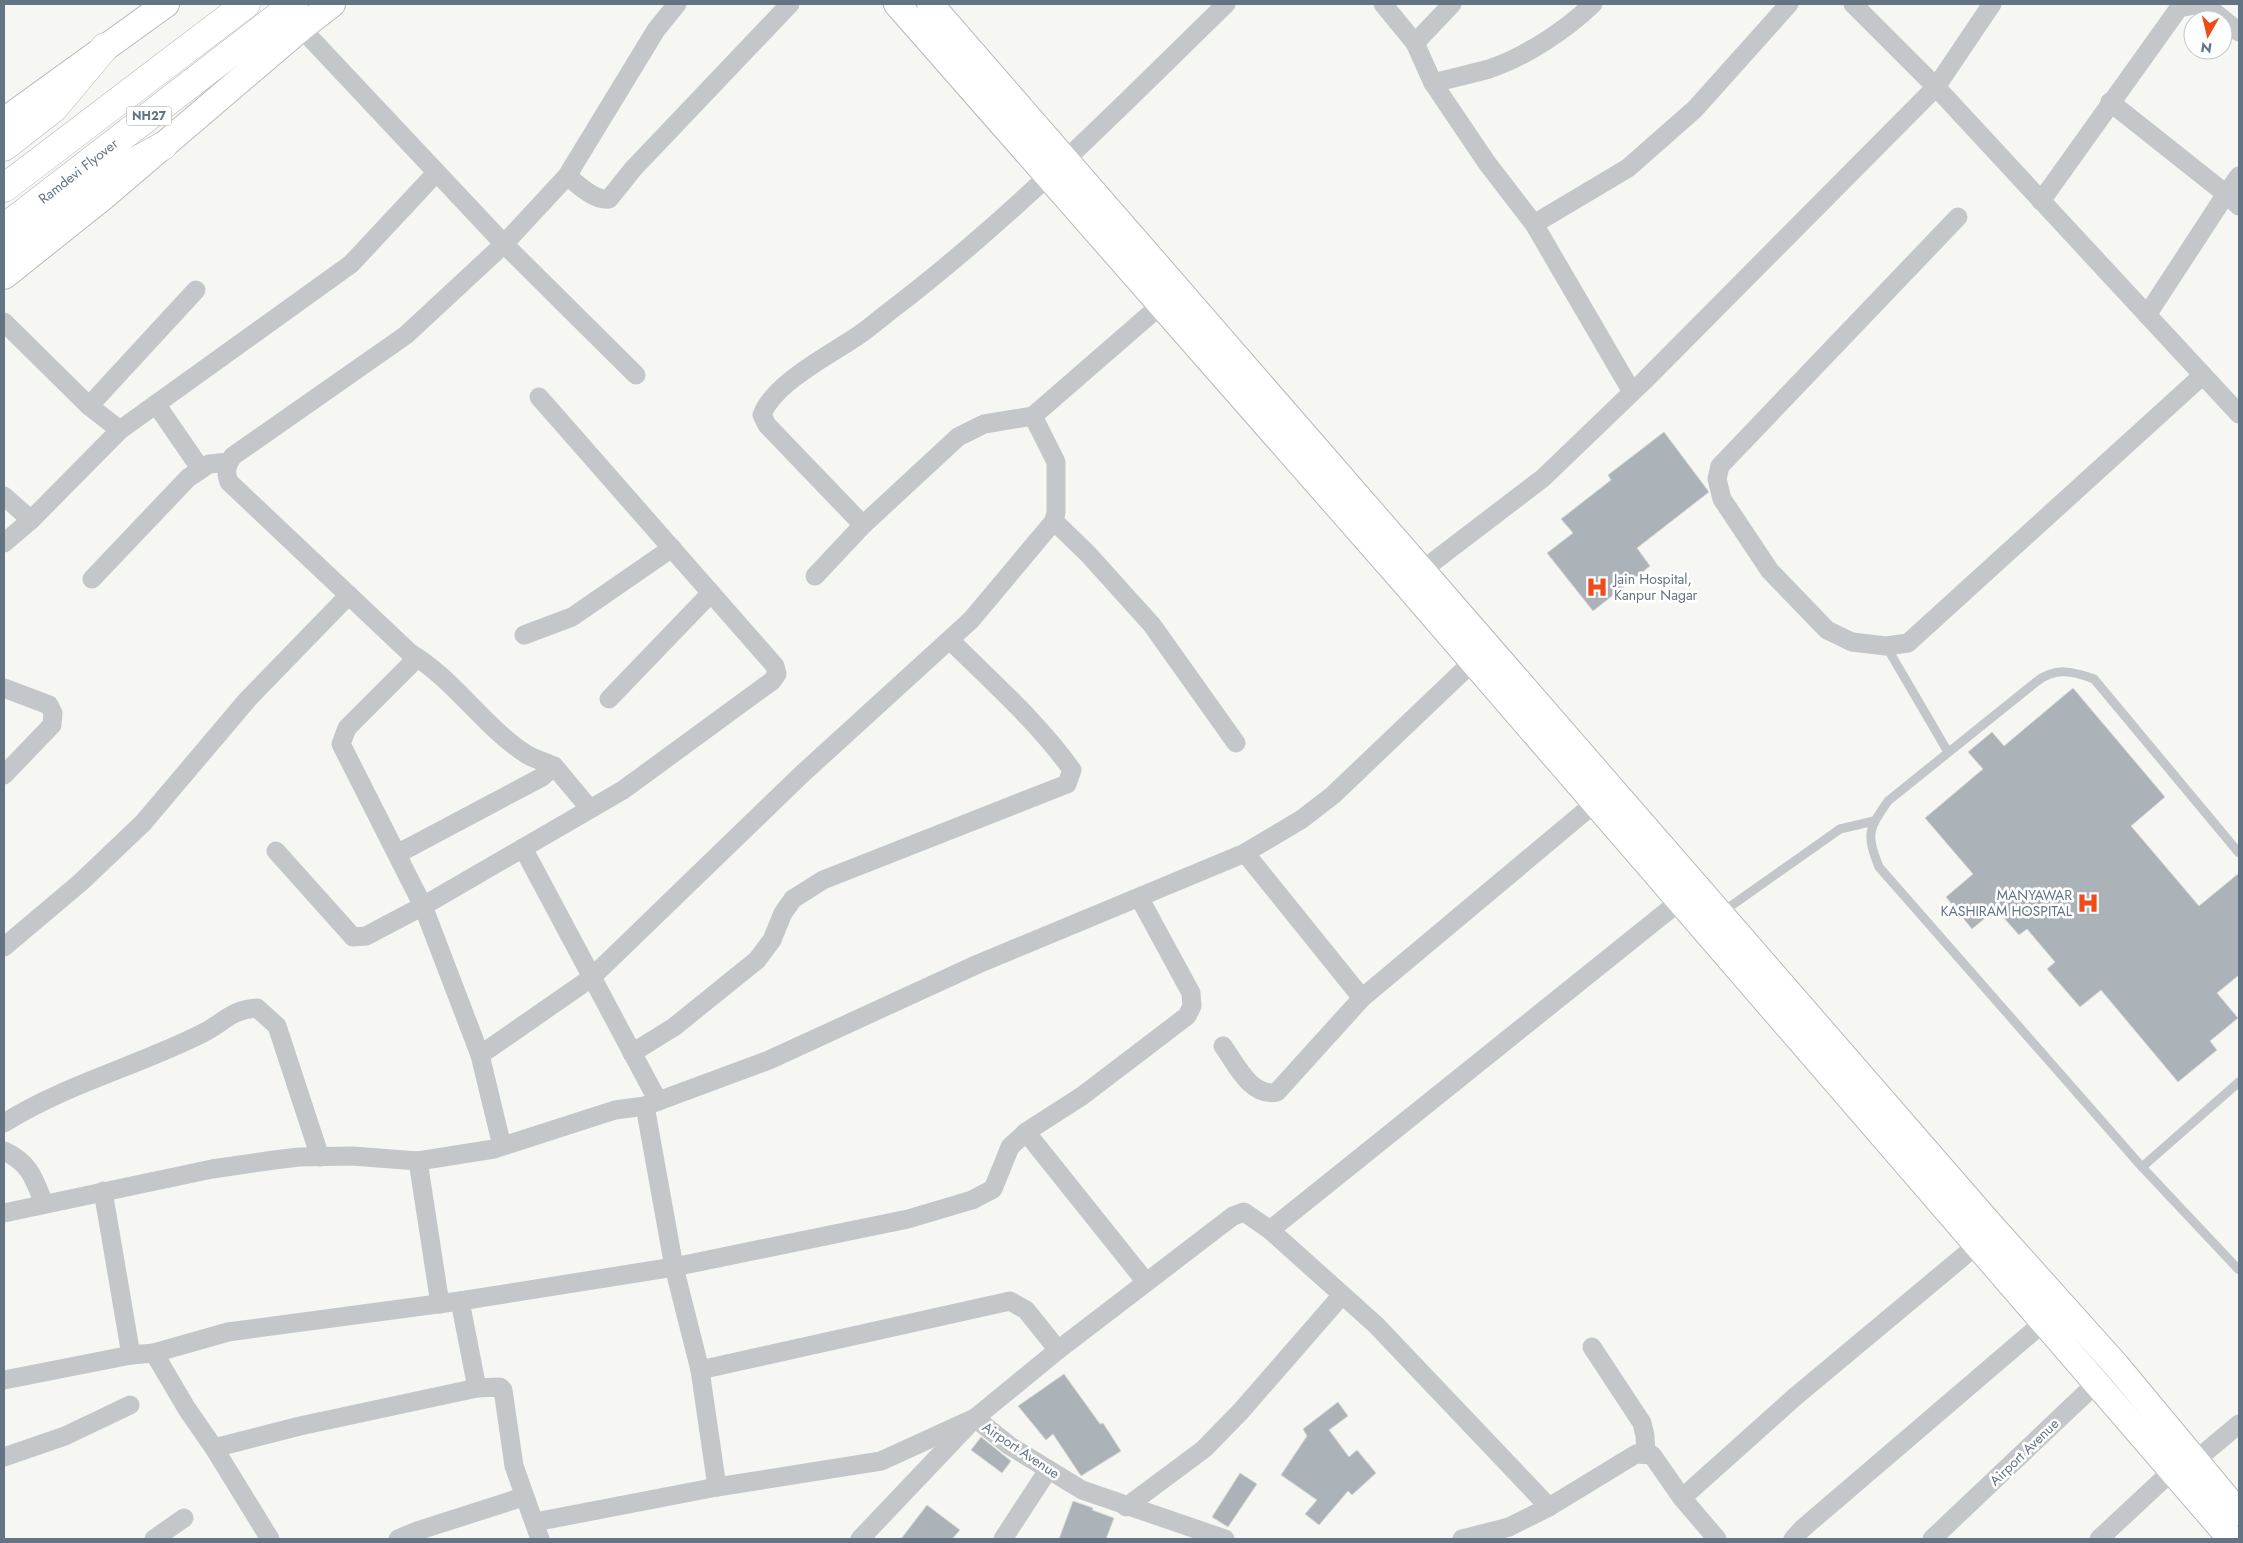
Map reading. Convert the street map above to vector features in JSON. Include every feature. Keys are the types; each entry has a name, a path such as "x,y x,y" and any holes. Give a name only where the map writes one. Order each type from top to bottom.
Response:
{"highway":[{"name":"NH27","path":"4,188 246,4"},
{"name":"Ramdevi Flyover","path":"4,228 298,16"},
{"path":"4,146 54,108 106,47"},
{"path":"4,253 92,185 163,146"}],"main road":[{"path":"4,121 166,4"},
{"path":"4,276 163,146 298,16 332,4"},
{"path":"897,4 1048,178 1414,577"},
{"path":"938,7 1414,577 1481,654 1721,913 1986,1222 2116,1365 2239,1513"},
{"path":"1481,654 1596,803 2231,1539"}],"street":[{"path":"590,810 554,766 526,754 484,719 439,674 410,653 229,482 226,473 233,456 406,335 504,244 567,176 656,30 677,4"},
{"path":"567,176 590,194 604,200 609,199 633,169 790,4"},
{"path":"863,525 767,425 762,415 766,405 808,366 858,336 935,277 1048,178 1226,4"},
{"path":"1383,4 1415,44 1433,83 1488,163 1534,224 1632,392"},
{"path":"1415,44 1452,4"},
{"path":"1433,83 1491,68 1539,45 1579,17 1593,4"},
{"path":"1534,224 1628,168 1695,109 1789,4"},
{"path":"1853,4 1936,87 2239,414"},
{"path":"1414,577 1543,478 1632,392 1936,87 1992,4"},
{"path":"2041,201 2179,8 2199,4 2209,8 2239,32"},
{"path":"298,16 436,173 504,244 636,375"},
{"path":"2110,102 2232,200"},
{"path":"4,543 32,520 120,430 351,264 436,173"},
{"path":"2147,315 2232,200 2239,176"},
{"path":"1958,217 1720,466 1717,480 1722,500 1770,571 1827,630 1852,642 1886,646 1908,643 2203,375"},
{"path":"88,406 196,290"},
{"path":"815,576 863,525 958,437 984,424 1033,416 1162,304"},
{"path":"4,322 88,406 120,430"},
{"path":"276,851 352,937 366,936 423,906 631,785 772,681 777,674 775,666 539,396"},
{"path":"156,404 200,468"},
{"path":"480,1055 591,978 801,775 971,620 1054,521 1056,512 1056,462 1033,416"},
{"path":"92,579 200,468 209,464 229,462"},
{"path":"4,496 32,520"},
{"path":"1054,521 1088,554 1152,625 1236,744"},
{"path":"524,635 572,616 672,548"},
{"path":"609,699 711,594"},
{"path":"4,946 81,882 143,822 248,699 349,595"},
{"path":"632,1053 674,1027 757,960 772,940 783,913 793,899 824,880 1067,784 1072,770 1065,760 1018,708 950,640"},
{"path":"410,653 412,658 410,665 347,728 341,744 423,906 480,1055 502,1146"},
{"path":"4,1213 212,1169 299,1157 418,1160 502,1146 614,1110 652,1104 770,1060 978,964 1140,899 1245,853 1302,819 1334,795 1481,654"},
{"path":"4,688 49,705 53,713 52,725 4,775"},
{"path":"397,854 542,777 554,766"},
{"path":"1222,1046 1255,1089 1268,1094 1277,1092 1362,998 1596,803"},
{"path":"523,848 632,1053 652,1104 674,1267 700,1370 717,1488"},
{"path":"1245,853 1362,998"},
{"path":"4,1380 131,1355 154,1354 228,1332 440,1304 674,1267 908,1219 972,1200 993,1189 1010,1147 1026,1132 1082,1096 1187,1016 1192,1006 1191,993 1140,899"},
{"path":"1270,1230 1680,901"},
{"path":"4,1123 35,1104 204,1032 240,1009 257,1008 277,1026 320,1157"},
{"path":"1026,1132 1146,1282"},
{"path":"4,1151 24,1163 33,1175 44,1204"},
{"path":"418,1160 440,1304"},
{"path":"103,1191 131,1355"},
{"path":"214,1448 300,1426 477,1388 496,1386 503,1390 514,1466 523,1497 538,1531 717,1488 881,1461 975,1418 1058,1350 1146,1282 1233,1216 1244,1212 1270,1230 1376,1325 1549,1507"},
{"path":"1682,1498 1796,1396 1977,1245"},
{"path":"1126,1507 1204,1449 1241,1411 1342,1295"},
{"path":"460,1301 477,1388"},
{"path":"700,1370 1010,1301 1026,1310 1058,1350"},
{"path":"1793,1539 1802,1529 2044,1322"},
{"path":"1592,1347 1642,1423 1646,1453"},
{"path":"154,1354 270,1539"},
{"name":"Airport Avenue","path":"1932,1539 2116,1365"},
{"path":"4,1457 65,1436 130,1405"},
{"name":"Airport Avenue","path":"860,1539 975,1418 1010,1446 1082,1490 1204,1536 1225,1539"},
{"path":"2099,1539 2172,1471 2196,1460 2239,1424"},
{"path":"1462,1539 1509,1527 1549,1507 1636,1454 1646,1453 1652,1455 1682,1498 1717,1539"},
{"path":"1003,1539 1048,1470"},
{"path":"398,1539 417,1530 523,1497"},
{"path":"154,1539 184,1518"}],"lane":[{"path":"1886,646 1948,752"},
{"path":"2239,853 2094,680 2076,673 2063,671 2046,674 1888,801 1874,821 1869,842 1879,867 2142,1167 2239,1270"},
{"path":"1721,913 1840,829 1874,821"},
{"path":"2142,1167 2239,1082"}],"building":[{"path":"1664,432 1709,492 1637,548 1650,566 1593,611 1547,553 1573,533 1561,519 1611,480 1608,475"},
{"path":"2073,688 2165,797 2131,826 2199,906 2239,873 2239,975 2217,993 2238,1018 2210,1041 2217,1050 2178,1082 2101,990 2080,1007 2047,969 2055,962 2027,929 2019,935 1996,909 1972,929 1946,897 1973,874 1925,818 1983,769 1968,752 1992,732 2004,746"},
{"path":"1064,1374 1100,1424 1103,1423 1121,1451 1081,1476 1053,1434 1046,1440 1018,1406"},
{"path":"1338,1402 1348,1416 1329,1430 1349,1457 1357,1450 1376,1473 1352,1495 1348,1491 1319,1525 1305,1514 1317,1500 1281,1475 1307,1436 1303,1429"},
{"path":"981,1437 1011,1461 1002,1473 971,1450"},
{"path":"1240,1473 1257,1484 1228,1527 1212,1517"},
{"path":"1073,1501 1114,1518 1106,1539 1059,1539"},
{"path":"927,1505 960,1530 952,1539 901,1539"}],"place":[{"name":"Jain Hospital, Kanpur Nagar","path":"1597,587"},
{"name":"MANYAWAR KASHIRAM HOSPITAL","path":"2088,903"}]}
